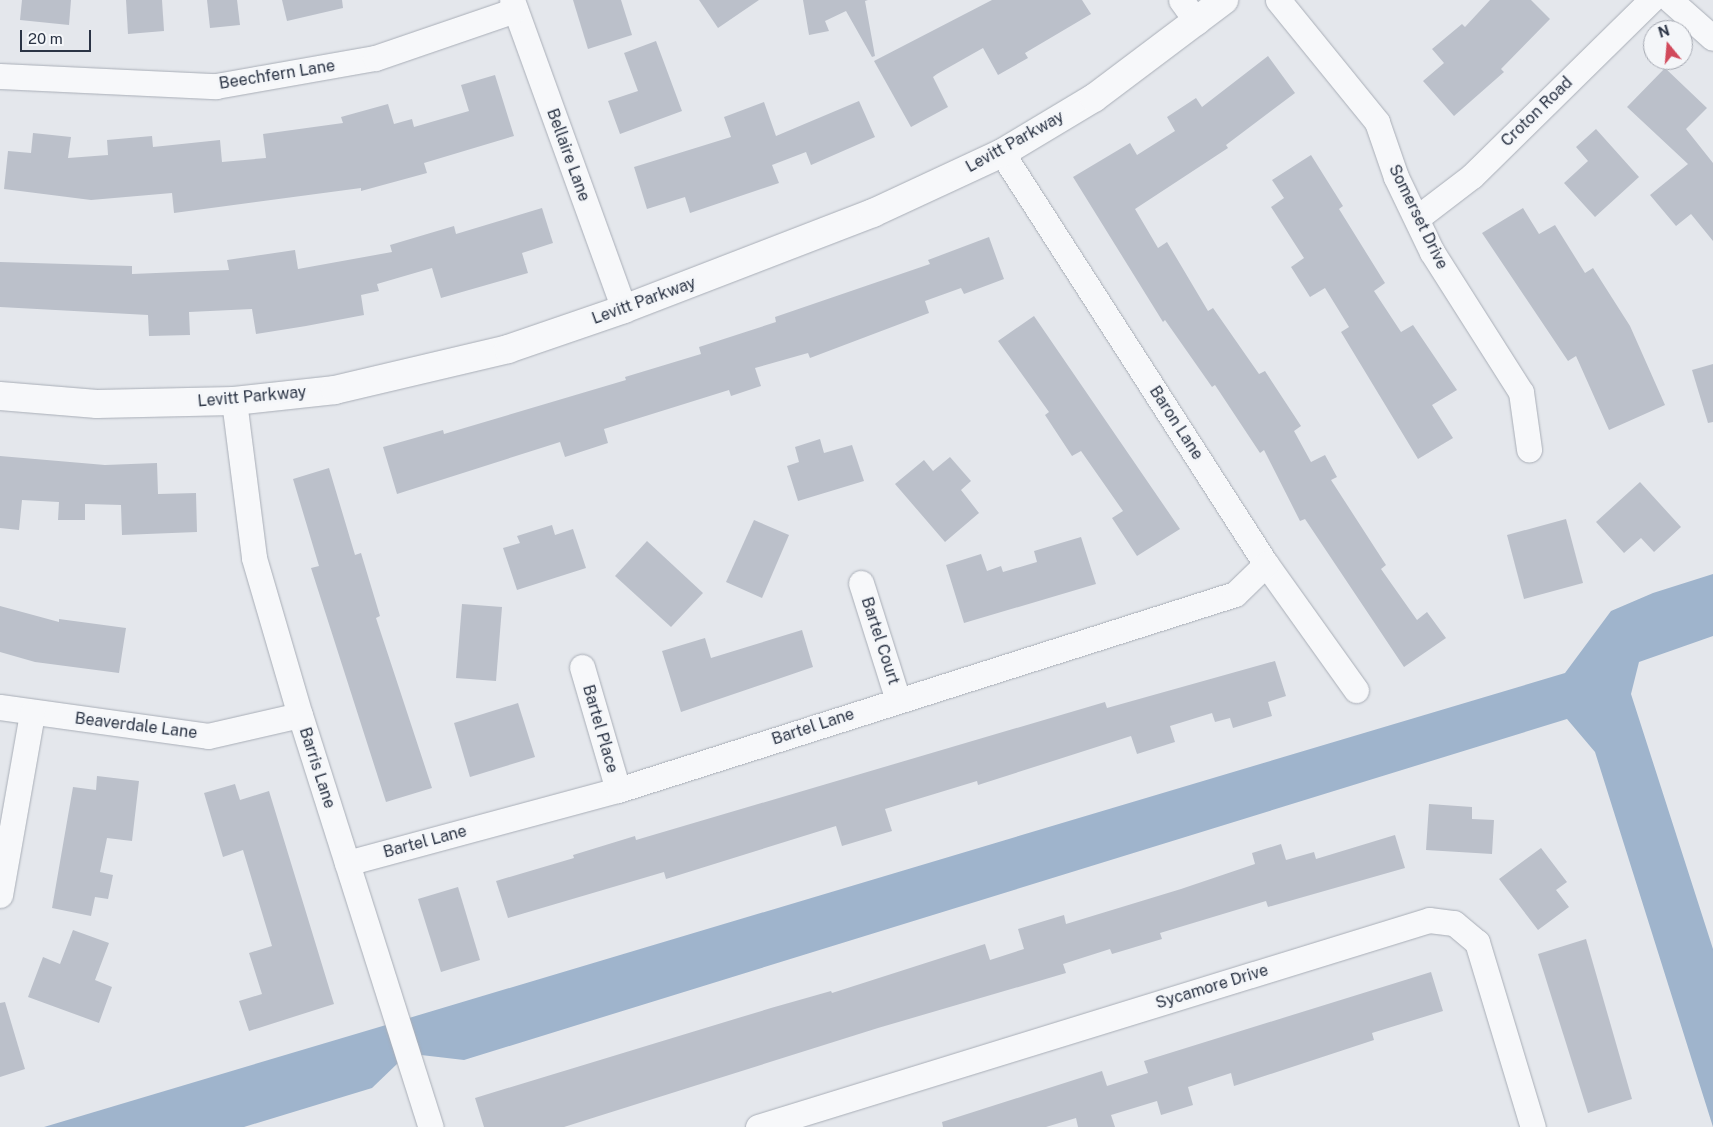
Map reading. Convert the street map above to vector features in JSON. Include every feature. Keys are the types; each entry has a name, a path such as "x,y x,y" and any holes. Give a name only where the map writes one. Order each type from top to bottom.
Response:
{"street":[{"path":"1181,0 1197,22"},
{"name":"Levitt Parkway","path":"0,396 96,404 234,401 335,390 443,367 508,349 624,309 872,213 1002,152 1094,98 1224,0"},
{"name":"Somerset Drive","path":"1278,0 1377,122 1396,177 1432,252 1521,392 1529,449"},
{"name":"Croton Road","path":"1417,218 1472,176 1651,0"},
{"path":"1670,0 1713,38"},
{"name":"Beechfern Lane","path":"0,76 216,86 375,58 513,5"},
{"name":"Bellaire Lane","path":"513,5 624,309"},
{"name":"Baron Lane","path":"1002,152 1266,564 1356,690"},
{"name":"Barris Lane","path":"234,401 254,558 300,715 431,1127"},
{"name":"Bartel Lane","path":"347,863 618,790 1235,594 1266,564"},
{"name":"Bartel Court","path":"861,583 898,700"},
{"name":"Bartel Place","path":"582,668 618,790"},
{"name":"Beaverdale Lane","path":"0,707 32,713 208,736 300,715"},
{"path":"0,895 32,713"},
{"name":"Sycamore Drive","path":"758,1127 1429,920 1454,923 1477,942 1533,1127"}],"water":[{"path":"1713,574 1713,636 1639,662 1631,694 1713,949 1713,1127 1595,752 1567,719 464,1060 421,1055 409,1018 1565,673 1611,611 1653,593"},
{"path":"386,1025 398,1063 372,1088 244,1127 44,1127"}],"building":[{"path":"22,0 71,0 69,25 20,20"},
{"path":"126,0 162,0 164,31 128,34"},
{"path":"207,0 237,0 240,25 210,28"},
{"path":"282,0 342,0 343,8 287,21"},
{"path":"573,0 621,0 632,35 588,49"},
{"path":"699,0 759,0 718,28"},
{"path":"803,0 868,0 865,1 875,56 872,57 846,11 825,21 829,31 809,35"},
{"path":"992,0 1082,0 1091,14 1025,53 1028,58 998,75 983,48 937,74 933,77 948,107 911,127 874,61"},
{"path":"1490,0 1531,0 1550,19 1501,69 1504,72 1454,116 1423,81 1444,63 1432,49 1462,24 1465,27"},
{"path":"656,41 682,111 620,134 608,101 638,91 624,53"},
{"path":"1268,56 1295,93 1226,145 1228,148 1135,209 1158,248 1167,242 1208,311 1213,308 1259,374 1265,371 1301,426 1294,431 1311,462 1325,455 1337,477 1331,480 1386,565 1381,569 1417,620 1427,612 1446,638 1404,667 1305,519 1300,521 1264,450 1260,453 1215,385 1212,387 1165,320 1163,322 1073,177 1130,143 1137,155 1175,131 1167,117 1196,98 1202,107"},
{"path":"1663,70 1667,70 1707,108 1686,129 1713,163 1713,241 1691,214 1676,226 1650,195 1688,164 1627,107"},
{"path":"495,75 514,136 424,163 427,173 361,191 361,188 174,213 172,193 91,200 4,189 8,151 31,153 33,133 71,137 68,158 108,155 107,140 152,136 153,147 220,140 222,162 266,158 263,134 343,123 341,117 388,104 394,124 412,119 414,127 469,111 461,85"},
{"path":"859,101 875,137 811,165 806,152 772,165 779,183 690,213 685,197 647,209 634,167 731,137 724,117 764,102 776,136"},
{"path":"1596,129 1639,177 1595,217 1564,183 1588,161 1576,147"},
{"path":"1311,155 1343,206 1339,209 1385,283 1374,291 1401,332 1413,325 1457,390 1432,405 1453,438 1418,459 1341,332 1349,327 1325,288 1310,297 1291,267 1304,258 1271,207 1284,198 1272,180"},
{"path":"542,208 553,243 522,253 528,273 441,298 432,268 377,284 379,291 361,295 364,315 306,326 256,334 252,309 189,312 190,335 149,336 148,315 0,307 0,262 132,266 132,274 229,270 227,260 295,250 298,269 392,252 390,245 454,226 456,234"},
{"path":"1523,208 1539,234 1555,225 1585,273 1593,268 1630,326 1665,405 1609,430 1576,356 1568,361 1482,233"},
{"path":"989,237 1004,279 964,294 961,288 925,301 929,313 810,358 808,353 755,368 761,386 731,396 729,390 604,429 608,443 565,457 560,442 397,494 383,447 443,430 444,434 626,380 625,377 701,354 699,347 776,322 775,317 930,264 928,260"},
{"path":"1034,316 1180,529 1137,556 1112,518 1123,511 1081,451 1072,456 1045,415 1049,412 998,341"},
{"path":"1713,364 1713,422 1708,423 1692,370"},
{"path":"820,439 824,453 852,445 864,481 798,501 787,466 799,462 795,447"},
{"path":"0,456 105,465 157,463 158,494 196,493 197,532 122,535 121,505 85,504 85,520 58,520 59,502 22,500 19,530 0,528"},
{"path":"950,457 971,481 961,490 979,513 945,542 895,484 924,460 933,471"},
{"path":"329,468 355,555 361,553 380,616 376,618 432,788 386,802 311,568 319,566 293,479"},
{"path":"1640,482 1681,527 1654,552 1641,538 1624,553 1596,522"},
{"path":"1566,519 1583,583 1524,599 1507,535"},
{"path":"754,520 789,535 762,598 726,582"},
{"path":"552,525 555,535 573,529 586,568 517,590 503,548 520,543 517,536"},
{"path":"1081,537 1096,584 964,623 946,565 981,554 987,571 1001,566 1003,572 1037,562 1034,551"},
{"path":"647,541 703,593 671,627 615,576"},
{"path":"462,604 502,607 496,681 456,678"},
{"path":"0,606 59,622 59,619 126,628 119,673 35,662 0,652"},
{"path":"802,630 813,667 681,712 662,651 705,638 711,658"},
{"path":"1275,661 1286,696 1268,702 1272,716 1233,728 1230,718 1215,722 1212,713 1170,726 1175,742 1137,754 1131,736 978,785 977,781 885,809 892,831 842,846 836,826 666,879 664,872 508,918 496,881 574,858 573,855 635,836 636,840 1105,702 1107,708"},
{"path":"518,703 535,757 470,777 454,723"},
{"path":"97,776 139,781 132,841 107,838 100,872 113,875 108,899 95,897 91,916 52,908 73,787 96,790"},
{"path":"235,784 240,800 269,791 334,1004 249,1031 239,1001 262,994 249,953 272,946 243,850 223,857 204,793"},
{"path":"1429,804 1472,807 1472,819 1494,820 1492,854 1426,850"},
{"path":"1395,835 1405,868 1268,907 1266,901 1160,933 1162,939 1112,954 1110,949 1063,964 1066,973 878,1028 564,1127 484,1127 475,1098 771,1008 831,991 832,993 985,944 990,960 1024,949 1018,929 1064,915 1066,924 1181,889 1255,864 1252,853 1281,844 1286,860 1314,852 1316,859"},
{"path":"1541,848 1567,882 1556,890 1569,907 1538,930 1499,879"},
{"path":"458,887 480,960 441,972 418,899"},
{"path":"73,930 109,943 95,980 112,987 99,1023 28,997 43,957 60,964"},
{"path":"1586,939 1632,1099 1588,1113 1538,954"},
{"path":"1431,972 1443,1011 1372,1033 1374,1040 1234,1086 1231,1073 1188,1087 1193,1105 1161,1115 1157,1101 1111,1115 1115,1127 1078,1127 1076,1118 1046,1127 943,1127 942,1122 1102,1071 1107,1086 1148,1073 1144,1061"},
{"path":"5,1002 25,1069 0,1077 0,1003"}]}
